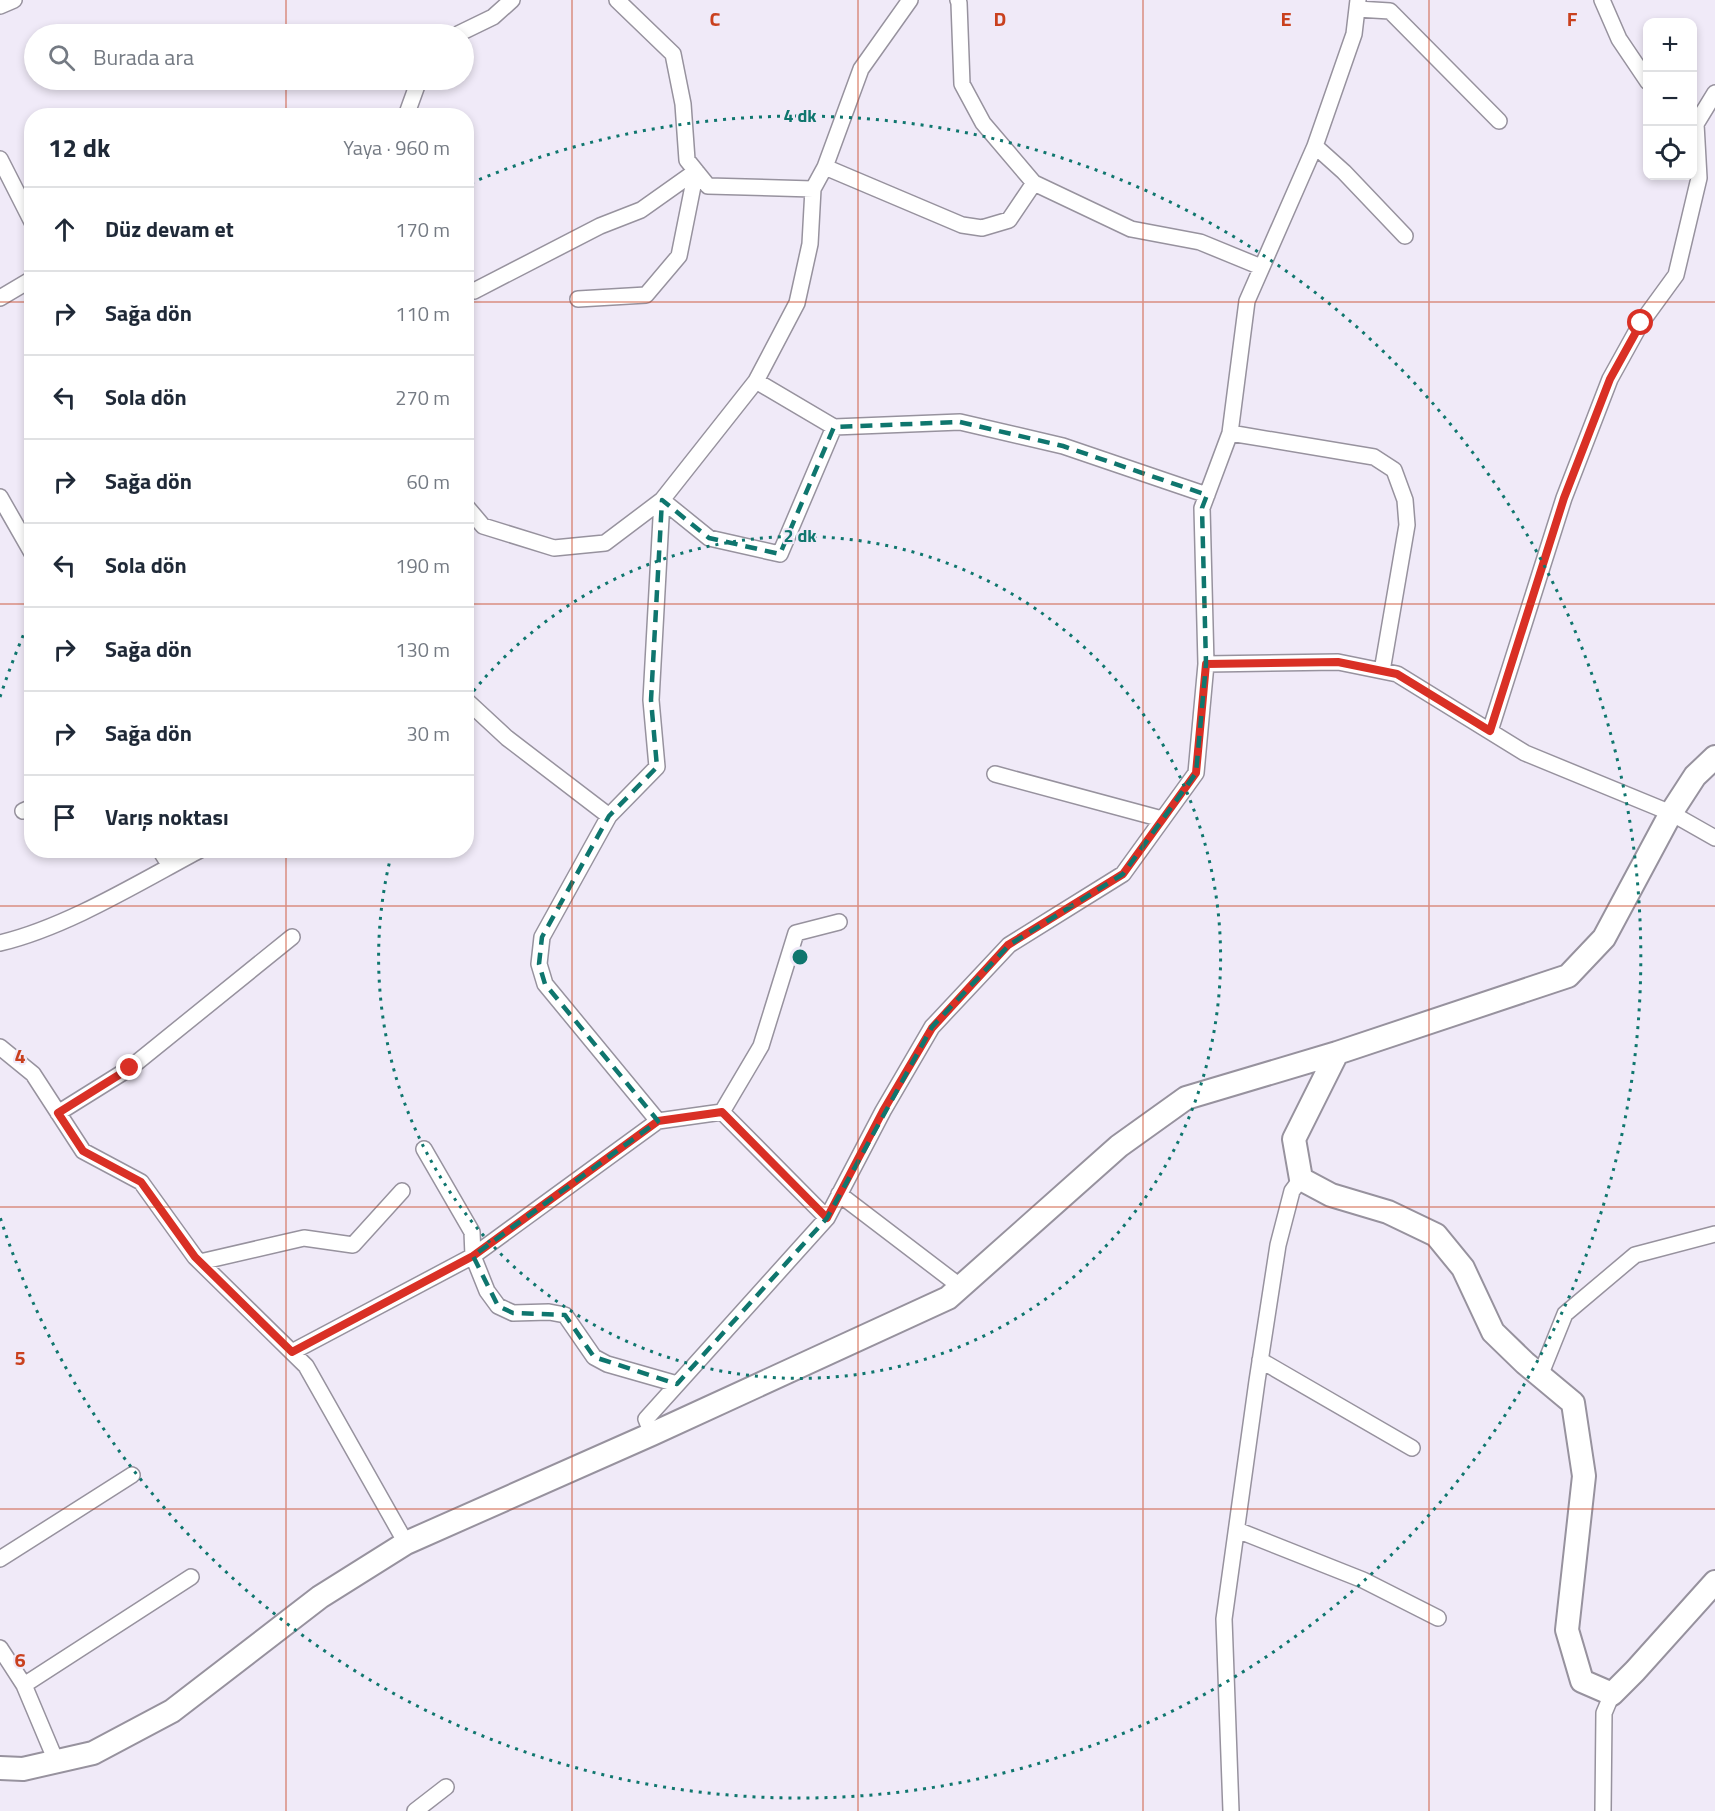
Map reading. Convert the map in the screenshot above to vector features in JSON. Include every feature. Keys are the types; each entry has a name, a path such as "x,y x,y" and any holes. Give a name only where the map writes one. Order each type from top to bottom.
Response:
{"street":[{"path":"0,6 14,0"},
{"path":"474,26 493,17 512,0"},
{"path":"617,0 673,54 683,104 687,160 708,186 813,189"},
{"path":"474,515 483,526 554,548 605,543 662,500 756,381 797,303 810,244 813,189 825,167 861,69 910,0"},
{"path":"958,0 962,84 983,123 1034,183 1131,229 1200,242 1261,267"},
{"path":"1602,0 1619,39 1643,76"},
{"path":"652,1434 646,1419 827,1218 883,1111 932,1028 1008,945 1123,874 1196,773 1206,664 1202,508 1230,434 1247,301 1315,146 1354,34 1357,4 1390,11 1500,121"},
{"path":"409,108 415,90"},
{"path":"1697,118 1715,93"},
{"path":"1490,731 1564,498 1610,379 1641,323 1676,275 1699,178 1694,126"},
{"path":"1315,146 1344,172 1405,236"},
{"path":"0,159 24,206"},
{"path":"825,167 962,225 982,228 1009,220 1034,183"},
{"path":"474,291 600,226 641,210 696,171"},
{"path":"578,299 646,296 679,256 696,171"},
{"path":"0,298 24,284"},
{"path":"756,381 834,427 960,422 1063,446 1207,495"},
{"path":"662,500 709,538 780,554 834,427"},
{"path":"1230,434 1374,457 1394,470 1405,500 1407,525 1382,670"},
{"path":"0,497 24,539"},
{"path":"658,1121 545,984 539,964 542,937 609,816 657,767 651,700 662,500"},
{"path":"1206,664 1338,662 1397,674 1525,753 1671,813 1715,838"},
{"path":"474,707 507,738 609,816"},
{"path":"0,1768 24,1769 93,1753 172,1711 320,1597 406,1543 652,1434 948,1298 1119,1146 1186,1098 1337,1053 1568,976 1604,938 1671,813 1695,776 1715,757"},
{"path":"995,774 1162,819"},
{"path":"165,858 170,866"},
{"path":"0,943 24,937 95,905 185,858"},
{"path":"722,1112 761,1046 796,933 839,922"},
{"path":"58,1113 130,1068 292,938"},
{"path":"0,1047 33,1074 83,1151 141,1182 200,1262 306,1366 406,1543"},
{"path":"1231,1811 1224,1619 1260,1360 1278,1245 1292,1191 1301,1179 1294,1139 1337,1053"},
{"path":"292,1352 473,1256 658,1121 722,1112"},
{"path":"722,1112 827,1218"},
{"path":"424,1149 472,1232 473,1256 487,1291 498,1306 513,1313 549,1312 565,1315 594,1357 607,1364 677,1384"},
{"path":"1301,1179 1331,1196 1388,1212 1436,1235 1463,1268 1492,1332 1540,1376 1574,1403 1584,1476 1567,1630 1582,1681 1612,1694"},
{"path":"200,1262 304,1238 353,1245 402,1191"},
{"path":"839,1194 961,1287"},
{"path":"1540,1376 1565,1314 1635,1255 1715,1234"},
{"path":"1260,1360 1412,1448"},
{"path":"0,1559 132,1475"},
{"path":"1237,1530 1363,1580 1438,1618"},
{"path":"24,1685 191,1577"},
{"path":"1603,1811 1604,1713 1612,1694 1715,1582"},
{"path":"0,1648 24,1685 56,1761"},
{"path":"415,1811 446,1787"}],"highlighted area":[{"path":"960,422 1063,446 1207,495 1202,508 1206,664 1196,773 1123,874 1009,945 932,1027 827,1218 677,1384 594,1357 565,1315 513,1313 498,1306 473,1256 658,1121 545,984 539,964 542,937 609,816 657,767 651,700 662,500 709,538 780,554 834,427"}],"route":[{"path":"130,1068 58,1113 83,1151 141,1182 195,1257 292,1352 473,1256 658,1121 722,1112 827,1218 883,1111 932,1028 1008,945 1123,874 1196,773 1206,664 1338,662 1397,674 1490,731 1564,498 1610,379 1641,323"}]}
